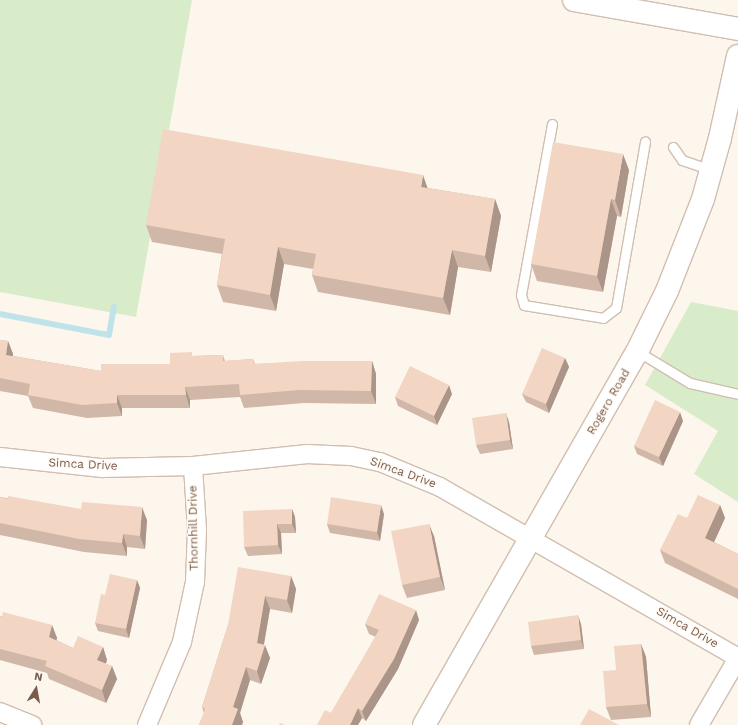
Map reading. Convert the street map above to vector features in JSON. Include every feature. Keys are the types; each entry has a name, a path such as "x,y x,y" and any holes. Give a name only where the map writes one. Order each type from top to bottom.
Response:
{"street":[{"path":"574,0 738,29"},
{"name":"Rogero Road","path":"424,725 638,351 686,246 711,170 738,56"},
{"name":"Simca Drive","path":"0,457 102,468 193,466 307,454 351,456 373,460 440,487 738,658"},
{"name":"Thornhill Drive","path":"147,725 182,642 195,582 197,530 193,466"},
{"path":"699,725 738,658"},
{"path":"0,712 32,725"}],"lane":[{"path":"552,124 521,295 524,306 603,318 616,308 645,142"},
{"path":"673,147 682,160 711,170"},
{"path":"638,351 690,383 738,394"}],"green space":[{"path":"0,0 192,0 136,317 0,292"},
{"path":"691,302 738,311 738,502 694,474 718,431 645,385"}],"building":[{"path":"163,129 423,175 421,187 495,199 485,256 452,250 443,298 312,275 316,254 278,247 270,295 217,285 225,239 146,225"},
{"path":"553,142 623,154 615,200 611,199 597,276 531,264"},
{"path":"0,340 8,341 6,355 101,371 101,364 170,364 170,353 192,352 192,356 223,355 223,361 253,359 254,364 302,361 372,361 371,391 299,390 240,395 239,384 185,387 186,395 117,395 117,403 82,405 28,395 30,384 0,378"},
{"path":"542,348 565,358 546,404 522,394"},
{"path":"410,366 449,385 434,416 395,397"},
{"path":"655,400 680,412 659,457 634,446"},
{"path":"506,413 510,440 476,445 472,418"},
{"path":"698,495 720,505 705,538 738,554 738,589 660,550 678,514 687,518"},
{"path":"8,496 81,509 82,502 142,507 140,536 123,534 122,543 79,539 0,523 0,497 8,499"},
{"path":"331,497 381,505 377,532 327,524"},
{"path":"292,509 292,524 277,524 278,545 244,547 243,511"},
{"path":"429,524 440,577 402,585 391,531"},
{"path":"238,567 291,576 287,600 265,596 257,643 265,645 257,671 246,667 233,707 238,709 232,725 199,725 205,709 202,707 228,625"},
{"path":"110,574 137,580 126,629 95,623 101,594 105,595"},
{"path":"379,594 416,610 394,659 362,711 358,708 350,725 317,725 325,710 331,713 379,630 365,624"},
{"path":"3,612 52,625 49,637 73,648 78,636 103,647 97,660 112,666 102,690 45,666 47,661 0,649 0,616 2,617"},
{"path":"578,615 581,640 531,646 528,622"},
{"path":"641,644 647,704 606,707 603,671 616,670 614,646"},
{"path":"589,709 619,725 580,725"}],"waterway":[{"path":"0,314 109,335 114,307"}]}
